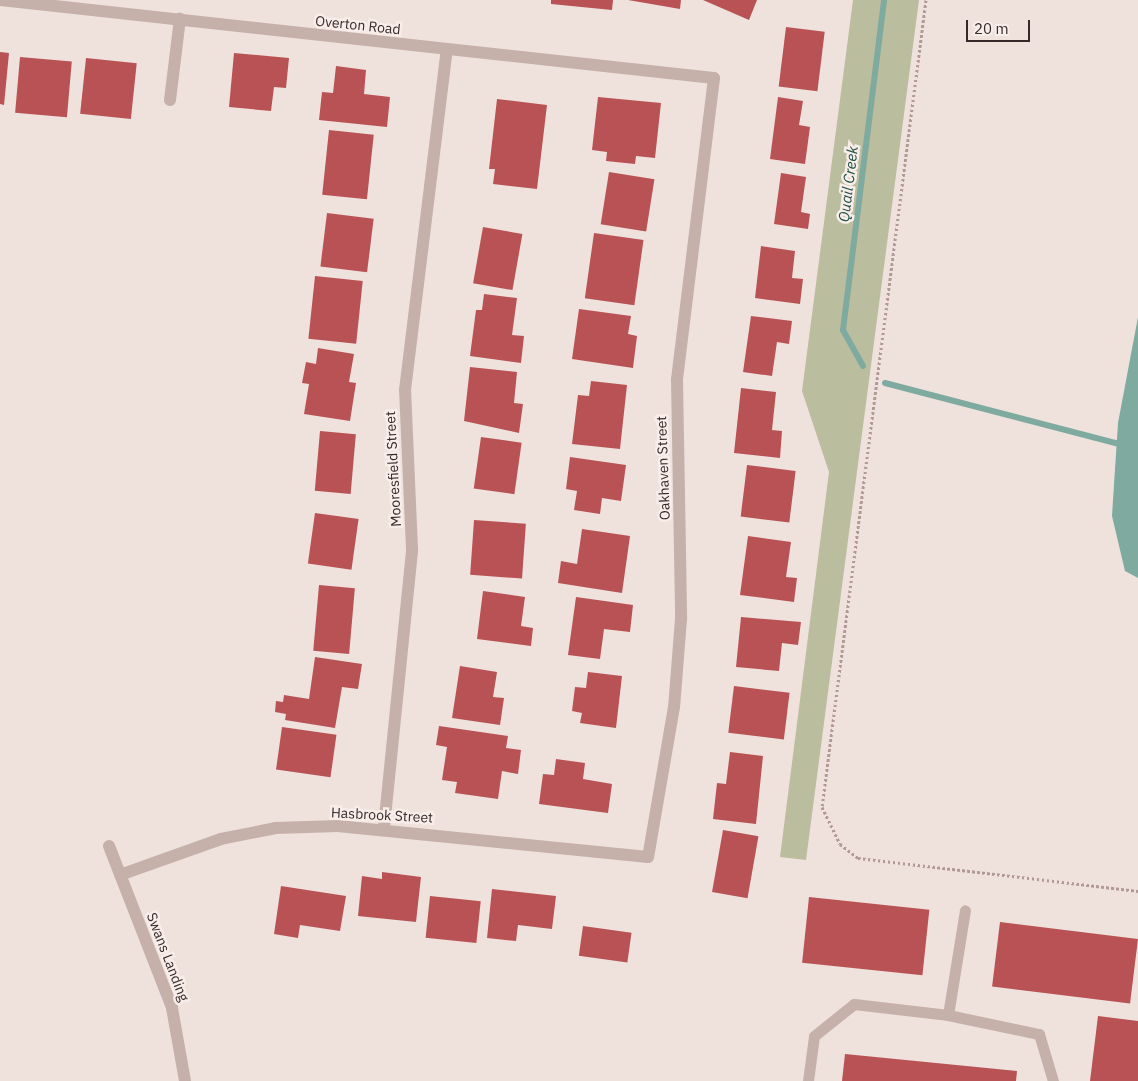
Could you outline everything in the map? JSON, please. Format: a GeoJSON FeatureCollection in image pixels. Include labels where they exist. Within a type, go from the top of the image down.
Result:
{"type":"FeatureCollection","features":[{"type":"Feature","properties":{"kind":"street","name":"Overton Road"},"geometry":{"type":"LineString","coordinates":[[0,0],[714,78]]}},
{"type":"Feature","properties":{"kind":"street"},"geometry":{"type":"LineString","coordinates":[[170,100],[180,19]]}},
{"type":"Feature","properties":{"kind":"street","name":"Mooresfield Street"},"geometry":{"type":"LineString","coordinates":[[384,827],[412,549],[405,390],[447,50]]}},
{"type":"Feature","properties":{"kind":"street","name":"Oakhaven Street"},"geometry":{"type":"LineString","coordinates":[[648,857],[674,707],[682,619],[677,380],[714,78]]}},
{"type":"Feature","properties":{"kind":"street","name":"Hasbrook Street"},"geometry":{"type":"LineString","coordinates":[[120,875],[186,850],[276,828],[384,827],[648,857]]}},
{"type":"Feature","properties":{"kind":"street","name":"Swans Landing"},"geometry":{"type":"LineString","coordinates":[[109,846],[172,1008],[184,1081]]}},
{"type":"Feature","properties":{"kind":"lane"},"geometry":{"type":"LineString","coordinates":[[948,1014],[964,910]]}},
{"type":"Feature","properties":{"kind":"lane"},"geometry":{"type":"LineString","coordinates":[[808,1081],[814,1036],[854,1004],[948,1014],[1039,1034],[1053,1081]]}},
{"type":"Feature","properties":{"kind":"path"},"geometry":{"type":"LineString","coordinates":[[926,0],[822,807],[840,844],[858,858],[1138,891]]}},
{"type":"Feature","properties":{"kind":"green space"},"geometry":{"type":"Polygon","coordinates":[[[853,0],[919,0],[806,860],[780,857],[829,472],[802,391],[853,0]]]}},
{"type":"Feature","properties":{"kind":"water"},"geometry":{"type":"Polygon","coordinates":[[[1138,317],[1138,578],[1125,571],[1112,516],[1118,423],[1138,317]]]}},
{"type":"Feature","properties":{"kind":"building"},"geometry":{"type":"Polygon","coordinates":[[[551,0],[613,0],[612,10],[551,4],[551,0]]]}},
{"type":"Feature","properties":{"kind":"building"},"geometry":{"type":"Polygon","coordinates":[[[628,0],[681,0],[680,9],[628,0]]]}},
{"type":"Feature","properties":{"kind":"building"},"geometry":{"type":"Polygon","coordinates":[[[703,0],[757,0],[749,20],[703,0]]]}},
{"type":"Feature","properties":{"kind":"building"},"geometry":{"type":"Polygon","coordinates":[[[786,27],[825,32],[817,91],[779,87],[786,27]]]}},
{"type":"Feature","properties":{"kind":"building"},"geometry":{"type":"Polygon","coordinates":[[[0,52],[9,53],[4,105],[0,104],[0,52]]]}},
{"type":"Feature","properties":{"kind":"building"},"geometry":{"type":"Polygon","coordinates":[[[234,53],[289,58],[286,88],[274,87],[271,111],[229,107],[234,53]]]}},
{"type":"Feature","properties":{"kind":"building"},"geometry":{"type":"Polygon","coordinates":[[[20,57],[72,62],[67,117],[15,113],[20,57]]]}},
{"type":"Feature","properties":{"kind":"building"},"geometry":{"type":"Polygon","coordinates":[[[86,58],[137,63],[131,119],[80,114],[86,58]]]}},
{"type":"Feature","properties":{"kind":"building"},"geometry":{"type":"Polygon","coordinates":[[[336,66],[366,70],[364,94],[390,97],[387,127],[319,120],[322,92],[333,93],[336,66]]]}},
{"type":"Feature","properties":{"kind":"building"},"geometry":{"type":"Polygon","coordinates":[[[598,97],[661,103],[655,158],[636,156],[635,164],[606,161],[607,152],[592,150],[598,97]]]}},
{"type":"Feature","properties":{"kind":"building"},"geometry":{"type":"Polygon","coordinates":[[[778,97],[803,101],[799,125],[810,127],[805,164],[770,159],[778,97]]]}},
{"type":"Feature","properties":{"kind":"building"},"geometry":{"type":"Polygon","coordinates":[[[497,99],[547,105],[537,189],[493,184],[495,169],[489,169],[497,99]]]}},
{"type":"Feature","properties":{"kind":"building"},"geometry":{"type":"Polygon","coordinates":[[[329,130],[374,135],[367,199],[322,195],[329,130]]]}},
{"type":"Feature","properties":{"kind":"building"},"geometry":{"type":"Polygon","coordinates":[[[609,172],[654,179],[646,232],[601,224],[609,172]]]}},
{"type":"Feature","properties":{"kind":"building"},"geometry":{"type":"Polygon","coordinates":[[[781,173],[806,177],[801,212],[810,214],[808,229],[774,224],[781,173]]]}},
{"type":"Feature","properties":{"kind":"building"},"geometry":{"type":"Polygon","coordinates":[[[327,213],[374,219],[367,272],[320,267],[327,213]]]}},
{"type":"Feature","properties":{"kind":"building"},"geometry":{"type":"Polygon","coordinates":[[[483,227],[522,234],[512,290],[473,283],[483,227]]]}},
{"type":"Feature","properties":{"kind":"building"},"geometry":{"type":"Polygon","coordinates":[[[594,233],[644,240],[634,305],[585,298],[594,233]]]}},
{"type":"Feature","properties":{"kind":"building"},"geometry":{"type":"Polygon","coordinates":[[[761,246],[795,251],[792,278],[803,279],[800,304],[755,298],[761,246]]]}},
{"type":"Feature","properties":{"kind":"building"},"geometry":{"type":"Polygon","coordinates":[[[315,276],[363,281],[356,344],[308,339],[315,276]]]}},
{"type":"Feature","properties":{"kind":"building"},"geometry":{"type":"Polygon","coordinates":[[[484,294],[517,298],[512,335],[524,336],[521,363],[470,356],[476,310],[482,310],[484,294]]]}},
{"type":"Feature","properties":{"kind":"building"},"geometry":{"type":"Polygon","coordinates":[[[579,309],[631,316],[628,334],[637,336],[633,368],[572,359],[579,309]]]}},
{"type":"Feature","properties":{"kind":"building"},"geometry":{"type":"Polygon","coordinates":[[[751,316],[792,321],[789,344],[777,342],[772,376],[743,372],[751,316]]]}},
{"type":"Feature","properties":{"kind":"building"},"geometry":{"type":"Polygon","coordinates":[[[318,348],[354,354],[349,382],[356,383],[350,421],[304,414],[309,384],[302,383],[306,362],[316,364],[318,348]]]}},
{"type":"Feature","properties":{"kind":"building"},"geometry":{"type":"Polygon","coordinates":[[[470,367],[517,372],[514,403],[523,404],[519,433],[464,421],[470,367]]]}},
{"type":"Feature","properties":{"kind":"building"},"geometry":{"type":"Polygon","coordinates":[[[591,381],[627,385],[620,449],[572,444],[578,395],[589,396],[591,381]]]}},
{"type":"Feature","properties":{"kind":"building"},"geometry":{"type":"Polygon","coordinates":[[[741,388],[776,392],[772,430],[782,431],[780,458],[734,453],[741,388]]]}},
{"type":"Feature","properties":{"kind":"building"},"geometry":{"type":"Polygon","coordinates":[[[320,431],[356,434],[351,494],[315,491],[320,431]]]}},
{"type":"Feature","properties":{"kind":"building"},"geometry":{"type":"Polygon","coordinates":[[[481,437],[522,443],[514,494],[474,488],[481,437]]]}},
{"type":"Feature","properties":{"kind":"building"},"geometry":{"type":"Polygon","coordinates":[[[570,457],[626,465],[621,501],[602,498],[600,514],[574,510],[577,491],[566,489],[570,457]]]}},
{"type":"Feature","properties":{"kind":"building"},"geometry":{"type":"Polygon","coordinates":[[[747,465],[796,471],[789,523],[741,517],[747,465]]]}},
{"type":"Feature","properties":{"kind":"building"},"geometry":{"type":"Polygon","coordinates":[[[315,513],[359,519],[351,570],[308,564],[315,513]]]}},
{"type":"Feature","properties":{"kind":"building"},"geometry":{"type":"Polygon","coordinates":[[[474,520],[526,524],[522,578],[470,575],[474,520]]]}},
{"type":"Feature","properties":{"kind":"building"},"geometry":{"type":"Polygon","coordinates":[[[582,529],[630,536],[622,593],[558,583],[561,561],[577,564],[582,529]]]}},
{"type":"Feature","properties":{"kind":"building"},"geometry":{"type":"Polygon","coordinates":[[[748,536],[791,542],[786,577],[797,578],[794,602],[740,595],[748,536]]]}},
{"type":"Feature","properties":{"kind":"building"},"geometry":{"type":"Polygon","coordinates":[[[319,585],[355,588],[349,654],[313,651],[319,585]]]}},
{"type":"Feature","properties":{"kind":"building"},"geometry":{"type":"Polygon","coordinates":[[[483,591],[525,597],[521,626],[533,628],[531,646],[477,639],[483,591]]]}},
{"type":"Feature","properties":{"kind":"building"},"geometry":{"type":"Polygon","coordinates":[[[576,597],[633,605],[630,632],[604,629],[600,659],[568,655],[576,597]]]}},
{"type":"Feature","properties":{"kind":"building"},"geometry":{"type":"Polygon","coordinates":[[[741,617],[801,622],[798,645],[782,643],[779,671],[736,667],[741,617]]]}},
{"type":"Feature","properties":{"kind":"building"},"geometry":{"type":"Polygon","coordinates":[[[315,657],[362,664],[358,689],[342,687],[335,728],[285,720],[286,714],[275,712],[276,701],[283,702],[284,695],[309,699],[315,657]]]}},
{"type":"Feature","properties":{"kind":"building"},"geometry":{"type":"Polygon","coordinates":[[[460,666],[497,672],[493,697],[504,698],[500,725],[452,718],[460,666]]]}},
{"type":"Feature","properties":{"kind":"building"},"geometry":{"type":"Polygon","coordinates":[[[588,672],[622,676],[616,728],[580,723],[582,713],[572,711],[575,687],[586,688],[588,672]]]}},
{"type":"Feature","properties":{"kind":"building"},"geometry":{"type":"Polygon","coordinates":[[[734,686],[790,693],[784,739],[728,733],[734,686]]]}},
{"type":"Feature","properties":{"kind":"building"},"geometry":{"type":"Polygon","coordinates":[[[439,726],[508,736],[506,748],[521,750],[518,774],[502,771],[498,799],[455,793],[457,782],[442,780],[447,747],[436,745],[439,726]]]}},
{"type":"Feature","properties":{"kind":"building"},"geometry":{"type":"Polygon","coordinates":[[[282,727],[336,735],[330,777],[276,770],[282,727]]]}},
{"type":"Feature","properties":{"kind":"building"},"geometry":{"type":"Polygon","coordinates":[[[730,752],[763,756],[756,824],[713,819],[717,783],[726,784],[730,752]]]}},
{"type":"Feature","properties":{"kind":"building"},"geometry":{"type":"Polygon","coordinates":[[[556,759],[585,763],[583,779],[612,784],[608,813],[539,804],[543,774],[554,775],[556,759]]]}},
{"type":"Feature","properties":{"kind":"building"},"geometry":{"type":"Polygon","coordinates":[[[723,830],[758,836],[748,898],[712,892],[723,830]]]}},
{"type":"Feature","properties":{"kind":"building"},"geometry":{"type":"Polygon","coordinates":[[[382,872],[421,877],[416,922],[358,916],[362,876],[382,879],[382,872]]]}},
{"type":"Feature","properties":{"kind":"building"},"geometry":{"type":"Polygon","coordinates":[[[281,886],[346,896],[340,931],[300,925],[298,938],[274,934],[281,886]]]}},
{"type":"Feature","properties":{"kind":"building"},"geometry":{"type":"Polygon","coordinates":[[[492,889],[556,896],[552,929],[518,925],[516,941],[487,938],[492,889]]]}},
{"type":"Feature","properties":{"kind":"building"},"geometry":{"type":"Polygon","coordinates":[[[430,896],[481,901],[476,943],[426,938],[430,896]]]}},
{"type":"Feature","properties":{"kind":"building"},"geometry":{"type":"Polygon","coordinates":[[[809,897],[929,910],[922,975],[802,963],[809,897]]]}},
{"type":"Feature","properties":{"kind":"building"},"geometry":{"type":"Polygon","coordinates":[[[1000,922],[1138,939],[1130,1003],[992,987],[1000,922]]]}},
{"type":"Feature","properties":{"kind":"building"},"geometry":{"type":"Polygon","coordinates":[[[583,926],[632,933],[627,963],[579,956],[583,926]]]}},
{"type":"Feature","properties":{"kind":"building"},"geometry":{"type":"Polygon","coordinates":[[[1098,1016],[1138,1021],[1138,1081],[1090,1081],[1098,1016]]]}},
{"type":"Feature","properties":{"kind":"building"},"geometry":{"type":"Polygon","coordinates":[[[845,1054],[1017,1071],[1016,1081],[842,1081],[845,1054]]]}},
{"type":"Feature","properties":{"kind":"waterway","name":"Quail Creek"},"geometry":{"type":"LineString","coordinates":[[863,366],[843,330],[884,0]]}},
{"type":"Feature","properties":{"kind":"waterway","name":"Quail Creek"},"geometry":{"type":"LineString","coordinates":[[885,383],[1138,449]]}}]}
